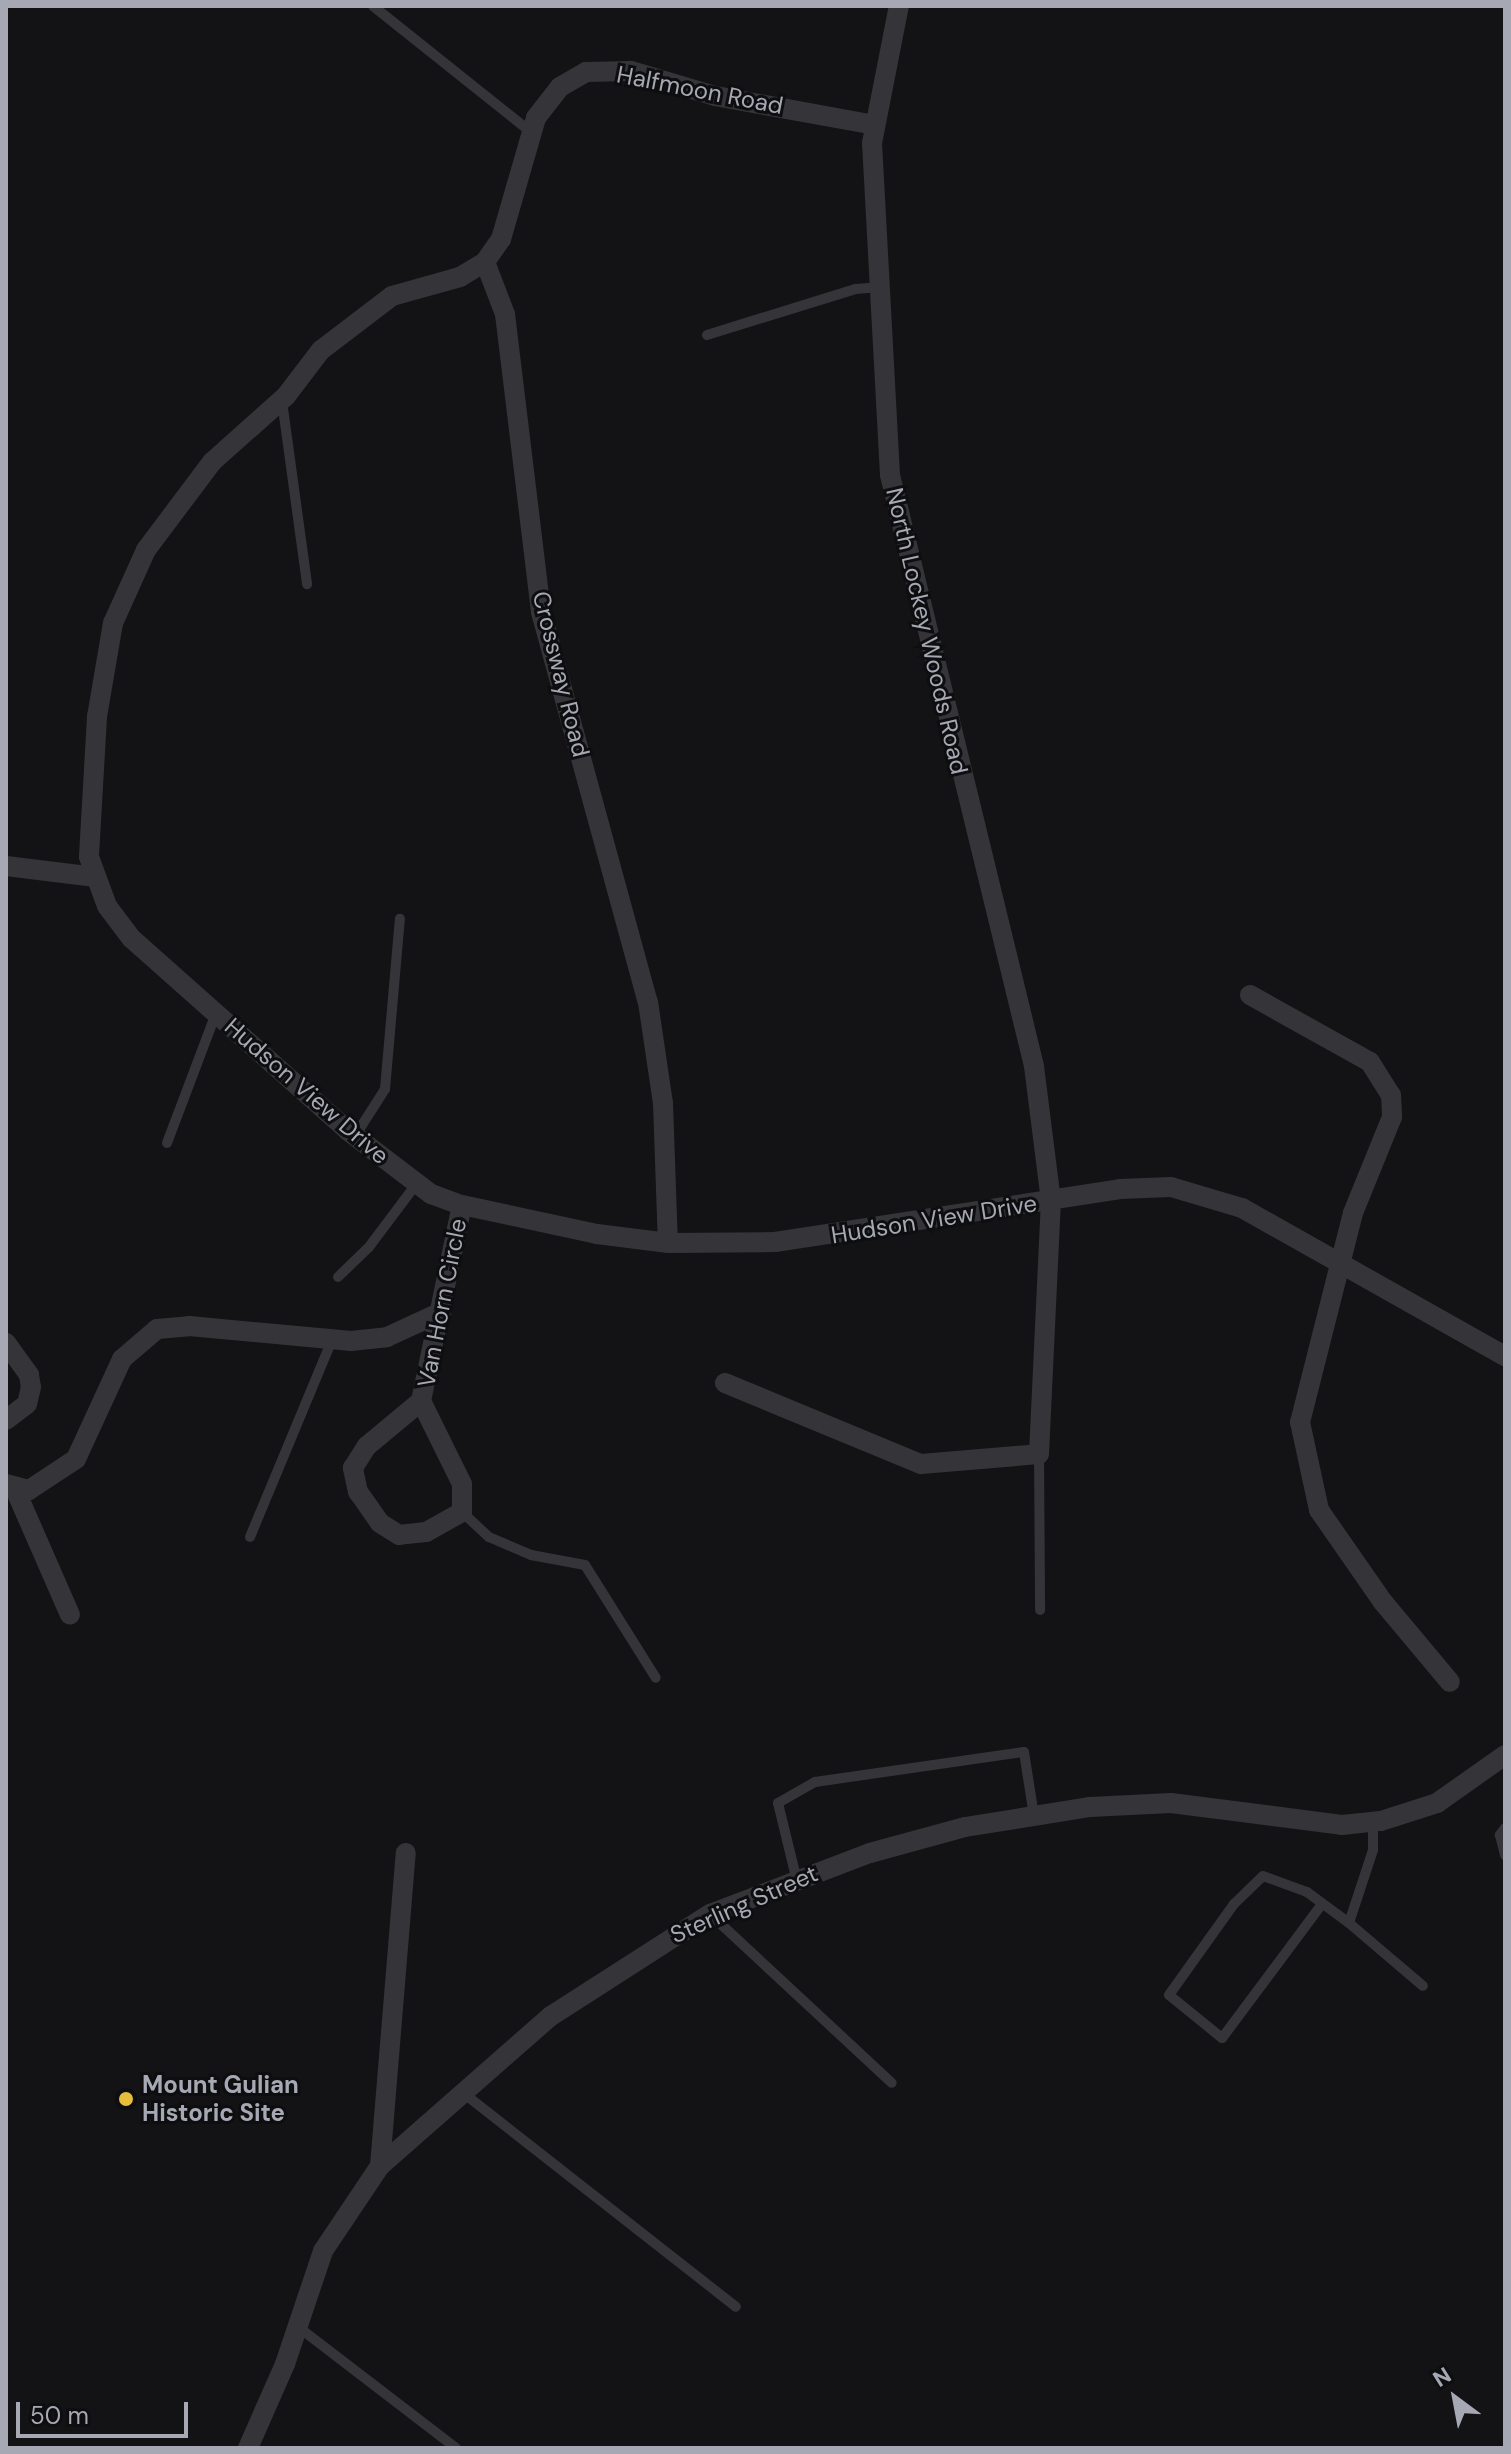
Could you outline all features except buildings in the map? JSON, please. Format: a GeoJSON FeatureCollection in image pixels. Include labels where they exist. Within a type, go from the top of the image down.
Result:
{"type":"FeatureCollection","features":[{"type":"Feature","properties":{"kind":"street","name":"North Lockey Woods Road"},"geometry":{"type":"LineString","coordinates":[[899,6],[875,125],[880,287],[895,511],[1034,1066],[1051,1201],[1039,1454]]}},
{"type":"Feature","properties":{"kind":"street","name":"Halfmoon Road"},"geometry":{"type":"LineString","coordinates":[[532,133],[544,108],[574,79],[586,72],[631,71],[715,96],[875,125]]}},
{"type":"Feature","properties":{"kind":"street"},"geometry":{"type":"LineString","coordinates":[[485,262],[501,239],[532,133]]}},
{"type":"Feature","properties":{"kind":"street","name":"Hudson View Drive"},"geometry":{"type":"LineString","coordinates":[[485,262],[460,277],[392,296],[321,350],[282,399],[212,462],[146,550],[122,597],[97,717],[89,809],[95,877],[107,906],[131,938],[355,1136],[417,1183],[462,1205],[597,1234],[668,1243],[775,1242],[1120,1189],[1171,1187],[1242,1208],[1505,1356]]}},
{"type":"Feature","properties":{"kind":"street","name":"Crossway Road"},"geometry":{"type":"LineString","coordinates":[[485,262],[505,314],[541,612],[648,1002],[663,1103],[668,1243]]}},
{"type":"Feature","properties":{"kind":"street"},"geometry":{"type":"LineString","coordinates":[[6,866],[19,871],[95,877]]}},
{"type":"Feature","properties":{"kind":"street"},"geometry":{"type":"LineString","coordinates":[[1250,995],[1370,1062],[1391,1095],[1392,1117],[1353,1213],[1319,1330],[1300,1422],[1319,1510],[1383,1602],[1450,1682]]}},
{"type":"Feature","properties":{"kind":"street","name":"Van Horn Circle"},"geometry":{"type":"LineString","coordinates":[[421,1401],[462,1484],[462,1512],[426,1532],[399,1535],[380,1523],[358,1492],[353,1468],[367,1446],[421,1401],[462,1205]]}},
{"type":"Feature","properties":{"kind":"street"},"geometry":{"type":"LineString","coordinates":[[70,1615],[11,1486],[42,1485],[76,1459],[122,1359],[157,1329],[189,1326],[332,1340],[387,1337],[441,1312]]}},
{"type":"Feature","properties":{"kind":"street"},"geometry":{"type":"LineString","coordinates":[[6,1343],[29,1375],[31,1387],[27,1404],[6,1420]]}},
{"type":"Feature","properties":{"kind":"street"},"geometry":{"type":"LineString","coordinates":[[725,1383],[921,1464],[1039,1454]]}},
{"type":"Feature","properties":{"kind":"street","name":"Sterling Street"},"geometry":{"type":"LineString","coordinates":[[248,2448],[323,2251],[380,2166],[551,2016],[710,1914],[796,1877],[965,1827],[1034,1816],[1171,1803],[1342,1825],[1373,1822],[1437,1803],[1505,1755]]}},
{"type":"Feature","properties":{"kind":"street"},"geometry":{"type":"LineString","coordinates":[[380,2166],[406,1853]]}},
{"type":"Feature","properties":{"kind":"lane"},"geometry":{"type":"LineString","coordinates":[[373,6],[532,133]]}},
{"type":"Feature","properties":{"kind":"lane"},"geometry":{"type":"LineString","coordinates":[[707,335],[856,289],[880,287]]}},
{"type":"Feature","properties":{"kind":"lane"},"geometry":{"type":"LineString","coordinates":[[282,399],[307,584]]}},
{"type":"Feature","properties":{"kind":"lane"},"geometry":{"type":"LineString","coordinates":[[355,1136],[385,1089],[400,919]]}},
{"type":"Feature","properties":{"kind":"lane"},"geometry":{"type":"LineString","coordinates":[[167,1143],[216,1013]]}},
{"type":"Feature","properties":{"kind":"lane"},"geometry":{"type":"LineString","coordinates":[[338,1277],[369,1247],[417,1183]]}},
{"type":"Feature","properties":{"kind":"lane"},"geometry":{"type":"LineString","coordinates":[[250,1537],[332,1340]]}},
{"type":"Feature","properties":{"kind":"lane"},"geometry":{"type":"LineString","coordinates":[[1039,1454],[1040,1610]]}},
{"type":"Feature","properties":{"kind":"lane"},"geometry":{"type":"LineString","coordinates":[[462,1512],[489,1537],[531,1555],[585,1565],[656,1678]]}},
{"type":"Feature","properties":{"kind":"lane"},"geometry":{"type":"LineString","coordinates":[[796,1877],[778,1803],[815,1782],[1024,1752],[1034,1816]]}},
{"type":"Feature","properties":{"kind":"lane"},"geometry":{"type":"LineString","coordinates":[[1349,1923],[1373,1850],[1373,1822]]}},
{"type":"Feature","properties":{"kind":"lane"},"geometry":{"type":"LineString","coordinates":[[1505,1828],[1500,1835],[1505,1855]]}},
{"type":"Feature","properties":{"kind":"lane"},"geometry":{"type":"LineString","coordinates":[[1322,1904],[1222,2038],[1169,1995],[1251,1883],[1263,1876],[1279,1878],[1322,1904],[1423,1986]]}},
{"type":"Feature","properties":{"kind":"lane"},"geometry":{"type":"LineString","coordinates":[[710,1914],[892,2083]]}},
{"type":"Feature","properties":{"kind":"lane"},"geometry":{"type":"LineString","coordinates":[[462,2092],[736,2307]]}},
{"type":"Feature","properties":{"kind":"lane"},"geometry":{"type":"LineString","coordinates":[[297,2326],[456,2448]]}},
{"type":"Feature","properties":{"kind":"place","name":"Mount Gulian Historic Site"},"geometry":{"type":"Point","coordinates":[126,2099]}}]}
